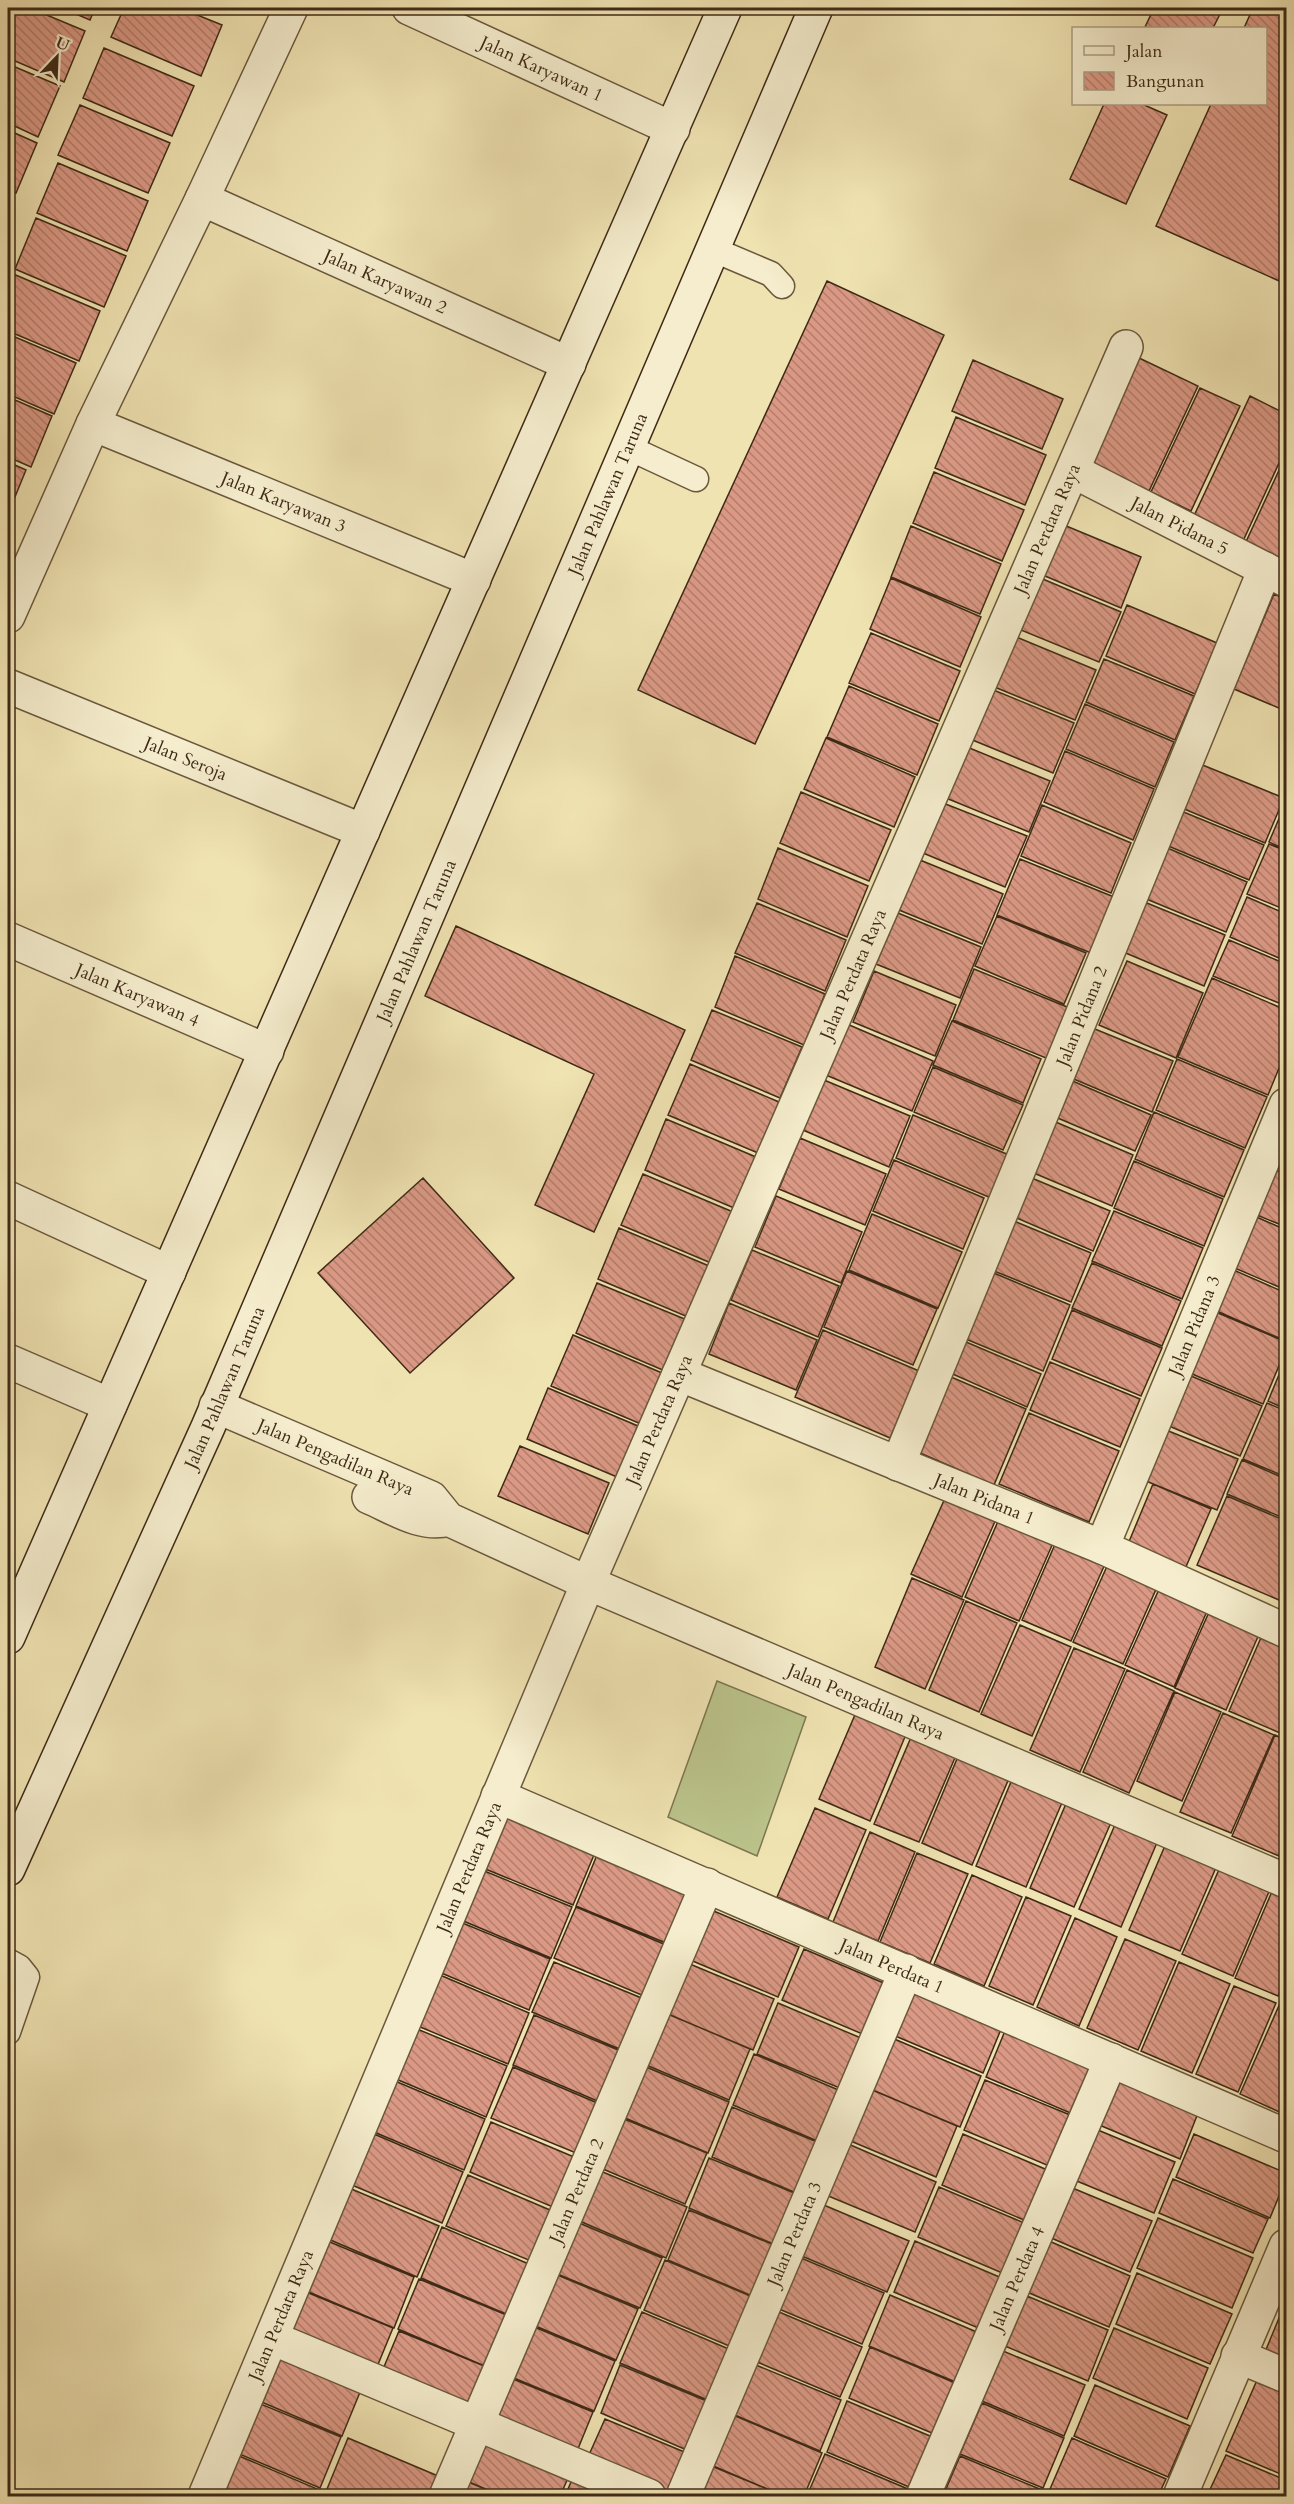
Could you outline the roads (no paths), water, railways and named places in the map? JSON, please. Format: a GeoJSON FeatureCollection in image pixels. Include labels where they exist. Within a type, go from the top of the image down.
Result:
{"type":"FeatureCollection","features":[{"type":"Feature","properties":{"kind":"street"},"geometry":{"type":"LineString","coordinates":[[8,616],[93,424],[291,8]]}},
{"type":"Feature","properties":{"kind":"street","name":"Jalan Karyawan 1"},"geometry":{"type":"LineString","coordinates":[[409,8],[673,129]]}},
{"type":"Feature","properties":{"kind":"street"},"geometry":{"type":"LineString","coordinates":[[8,1637],[725,8]]}},
{"type":"Feature","properties":{"kind":"street","name":"Jalan Pahlawan Taruna"},"geometry":{"type":"LineString","coordinates":[[8,1869],[212,1417],[816,8]]}},
{"type":"Feature","properties":{"kind":"street","name":"Jalan Karyawan 2"},"geometry":{"type":"LineString","coordinates":[[202,199],[569,364]]}},
{"type":"Feature","properties":{"kind":"street","name":"Jalan Perdata Raya"},"geometry":{"type":"LineString","coordinates":[[205,2496],[588,1583],[1126,347]]}},
{"type":"Feature","properties":{"kind":"street","name":"Jalan Karyawan 3"},"geometry":{"type":"LineString","coordinates":[[93,424],[474,580]]}},
{"type":"Feature","properties":{"kind":"street","name":"Jalan Pidana 5"},"geometry":{"type":"LineString","coordinates":[[1072,471],[1276,574]]}},
{"type":"Feature","properties":{"kind":"street","name":"Jalan Pidana 2"},"geometry":{"type":"LineString","coordinates":[[898,1464],[1276,574]]}},
{"type":"Feature","properties":{"kind":"street","name":"Jalan Seroja"},"geometry":{"type":"LineString","coordinates":[[8,686],[363,831]]}},
{"type":"Feature","properties":{"kind":"street","name":"Jalan Karyawan 4"},"geometry":{"type":"LineString","coordinates":[[8,939],[267,1051]]}},
{"type":"Feature","properties":{"kind":"street","name":"Jalan Pidana 3"},"geometry":{"type":"LineString","coordinates":[[1102,1547],[1287,1105]]}},
{"type":"Feature","properties":{"kind":"street"},"geometry":{"type":"LineString","coordinates":[[8,1198],[169,1272]]}},
{"type":"Feature","properties":{"kind":"street"},"geometry":{"type":"LineString","coordinates":[[8,1361],[110,1405]]}},
{"type":"Feature","properties":{"kind":"street","name":"Jalan Pidana 1"},"geometry":{"type":"LineString","coordinates":[[679,1374],[1102,1547],[1287,1631]]}},
{"type":"Feature","properties":{"kind":"street","name":"Jalan Pengadilan Raya"},"geometry":{"type":"LineString","coordinates":[[212,1417],[431,1498],[448,1519],[588,1583],[1287,1881]]}},
{"type":"Feature","properties":{"kind":"street","name":"Jalan Perdata 1"},"geometry":{"type":"LineString","coordinates":[[498,1796],[1287,2136]]}},
{"type":"Feature","properties":{"kind":"street","name":"Jalan Perdata 2"},"geometry":{"type":"LineString","coordinates":[[446,2496],[707,1885]]}},
{"type":"Feature","properties":{"kind":"street","name":"Jalan Perdata 3"},"geometry":{"type":"LineString","coordinates":[[683,2496],[906,1971]]}},
{"type":"Feature","properties":{"kind":"street","name":"Jalan Perdata 4"},"geometry":{"type":"LineString","coordinates":[[923,2496],[1111,2060]]}},
{"type":"Feature","properties":{"kind":"street"},"geometry":{"type":"LineString","coordinates":[[1180,2496],[1287,2246]]}},
{"type":"Feature","properties":{"kind":"street"},"geometry":{"type":"LineString","coordinates":[[272,2338],[650,2496]]}},
{"type":"Feature","properties":{"kind":"street"},"geometry":{"type":"LineString","coordinates":[[1238,2356],[1287,2376]]}},
{"type":"Feature","properties":{"kind":"lane"},"geometry":{"type":"LineString","coordinates":[[712,249],[771,274],[782,286]]}},
{"type":"Feature","properties":{"kind":"lane"},"geometry":{"type":"LineString","coordinates":[[627,447],[696,479]]}},
{"type":"Feature","properties":{"kind":"lane"},"geometry":{"type":"LineString","coordinates":[[8,1961],[19,1967],[27,1977],[8,2032]]}}]}
